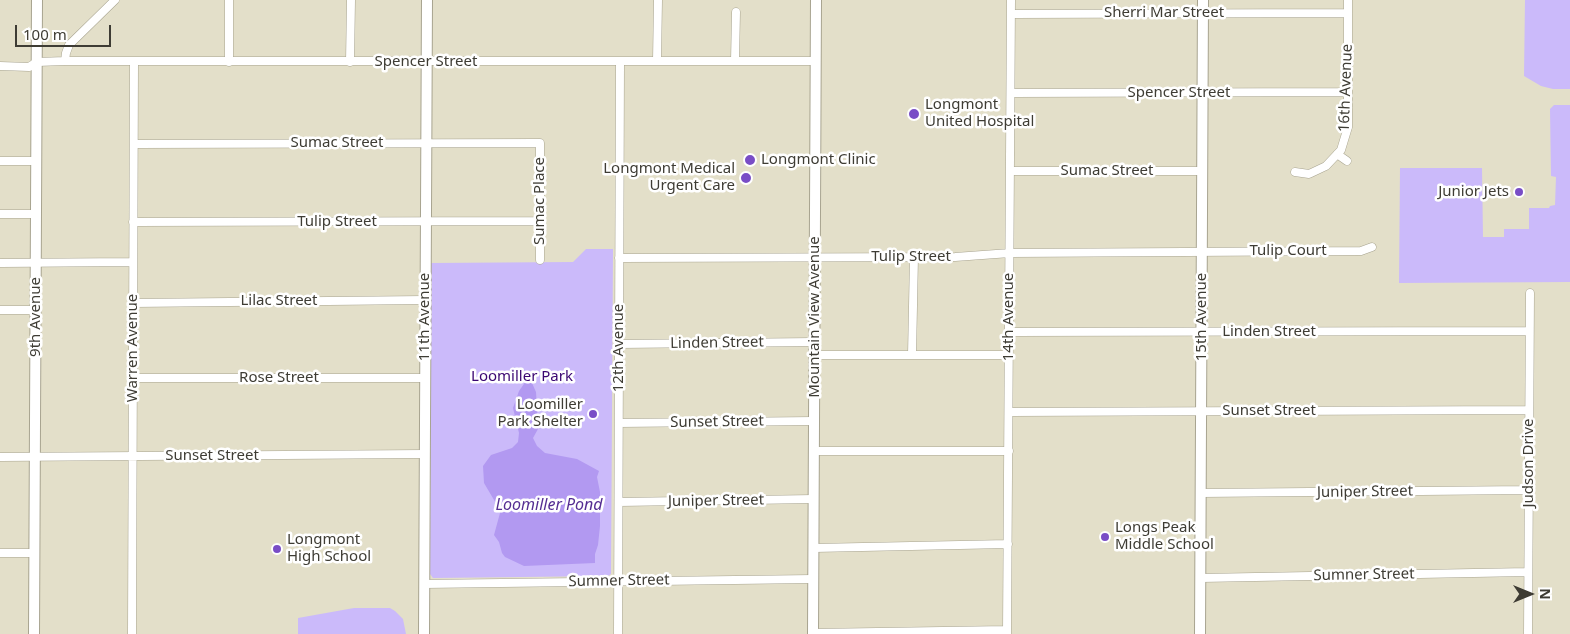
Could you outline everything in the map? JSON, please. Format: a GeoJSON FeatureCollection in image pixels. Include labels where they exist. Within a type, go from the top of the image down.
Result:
{"type":"FeatureCollection","features":[{"type":"Feature","properties":{"kind":"street","name":"9th Avenue"},"geometry":{"type":"LineString","coordinates":[[34,634],[37,0]]}},
{"type":"Feature","properties":{"kind":"street"},"geometry":{"type":"LineString","coordinates":[[65,61],[69,45],[116,0]]}},
{"type":"Feature","properties":{"kind":"street"},"geometry":{"type":"LineString","coordinates":[[229,0],[229,62]]}},
{"type":"Feature","properties":{"kind":"street"},"geometry":{"type":"LineString","coordinates":[[350,62],[351,0]]}},
{"type":"Feature","properties":{"kind":"street","name":"11th Avenue"},"geometry":{"type":"LineString","coordinates":[[424,634],[426,0]]}},
{"type":"Feature","properties":{"kind":"street"},"geometry":{"type":"LineString","coordinates":[[657,61],[658,0]]}},
{"type":"Feature","properties":{"kind":"street","name":"Mountain View Avenue"},"geometry":{"type":"LineString","coordinates":[[813,633],[816,0]]}},
{"type":"Feature","properties":{"kind":"street","name":"14th Avenue"},"geometry":{"type":"LineString","coordinates":[[1007,632],[1011,0]]}},
{"type":"Feature","properties":{"kind":"street","name":"15th Avenue"},"geometry":{"type":"LineString","coordinates":[[1200,634],[1203,0]]}},
{"type":"Feature","properties":{"kind":"street","name":"16th Avenue"},"geometry":{"type":"LineString","coordinates":[[1295,172],[1310,174],[1326,166],[1341,150],[1348,127],[1348,0]]}},
{"type":"Feature","properties":{"kind":"street"},"geometry":{"type":"LineString","coordinates":[[735,61],[736,12]]}},
{"type":"Feature","properties":{"kind":"street","name":"Sherri Mar Street"},"geometry":{"type":"LineString","coordinates":[[1011,14],[1348,12]]}},
{"type":"Feature","properties":{"kind":"street","name":"Spencer Street"},"geometry":{"type":"LineString","coordinates":[[0,66],[29,67],[37,62],[65,61],[816,62]]}},
{"type":"Feature","properties":{"kind":"street","name":"Warren Avenue"},"geometry":{"type":"LineString","coordinates":[[132,634],[134,62]]}},
{"type":"Feature","properties":{"kind":"street","name":"12th Avenue"},"geometry":{"type":"LineString","coordinates":[[618,634],[620,62]]}},
{"type":"Feature","properties":{"kind":"street","name":"Spencer Street"},"geometry":{"type":"LineString","coordinates":[[1011,92],[1348,92]]}},
{"type":"Feature","properties":{"kind":"street","name":"Sumac Street"},"geometry":{"type":"LineString","coordinates":[[134,144],[540,142]]}},
{"type":"Feature","properties":{"kind":"street","name":"Sumac Place"},"geometry":{"type":"LineString","coordinates":[[540,142],[540,260]]}},
{"type":"Feature","properties":{"kind":"street"},"geometry":{"type":"LineString","coordinates":[[1337,154],[1347,161]]}},
{"type":"Feature","properties":{"kind":"street"},"geometry":{"type":"LineString","coordinates":[[0,161],[36,161]]}},
{"type":"Feature","properties":{"kind":"street","name":"Sumac Street"},"geometry":{"type":"LineString","coordinates":[[1010,171],[1203,171]]}},
{"type":"Feature","properties":{"kind":"street"},"geometry":{"type":"LineString","coordinates":[[0,214],[36,214]]}},
{"type":"Feature","properties":{"kind":"street","name":"Tulip Street"},"geometry":{"type":"LineString","coordinates":[[133,222],[540,221]]}},
{"type":"Feature","properties":{"kind":"street","name":"Tulip Court"},"geometry":{"type":"LineString","coordinates":[[1202,252],[1361,251],[1372,247]]}},
{"type":"Feature","properties":{"kind":"street","name":"Tulip Street"},"geometry":{"type":"LineString","coordinates":[[619,258],[955,257],[1010,253],[1202,252]]}},
{"type":"Feature","properties":{"kind":"street"},"geometry":{"type":"LineString","coordinates":[[912,355],[914,257]]}},
{"type":"Feature","properties":{"kind":"street"},"geometry":{"type":"LineString","coordinates":[[0,263],[133,262]]}},
{"type":"Feature","properties":{"kind":"street","name":"Judson Drive"},"geometry":{"type":"LineString","coordinates":[[1528,634],[1530,293]]}},
{"type":"Feature","properties":{"kind":"street","name":"Lilac Street"},"geometry":{"type":"LineString","coordinates":[[133,302],[425,300]]}},
{"type":"Feature","properties":{"kind":"street"},"geometry":{"type":"LineString","coordinates":[[0,310],[36,310]]}},
{"type":"Feature","properties":{"kind":"street","name":"Linden Street"},"geometry":{"type":"LineString","coordinates":[[1009,332],[1529,331]]}},
{"type":"Feature","properties":{"kind":"street","name":"Linden Street"},"geometry":{"type":"LineString","coordinates":[[619,344],[814,342]]}},
{"type":"Feature","properties":{"kind":"street"},"geometry":{"type":"LineString","coordinates":[[814,355],[1009,355]]}},
{"type":"Feature","properties":{"kind":"street","name":"Rose Street"},"geometry":{"type":"LineString","coordinates":[[133,378],[425,378]]}},
{"type":"Feature","properties":{"kind":"street","name":"Sunset Street"},"geometry":{"type":"LineString","coordinates":[[1009,412],[1529,410]]}},
{"type":"Feature","properties":{"kind":"street","name":"Sunset Street"},"geometry":{"type":"LineString","coordinates":[[619,423],[814,421]]}},
{"type":"Feature","properties":{"kind":"street"},"geometry":{"type":"LineString","coordinates":[[814,451],[1008,451]]}},
{"type":"Feature","properties":{"kind":"street","name":"Sunset Street"},"geometry":{"type":"LineString","coordinates":[[0,457],[425,454]]}},
{"type":"Feature","properties":{"kind":"street","name":"Juniper Street"},"geometry":{"type":"LineString","coordinates":[[1202,493],[1529,490]]}},
{"type":"Feature","properties":{"kind":"street","name":"Juniper Street"},"geometry":{"type":"LineString","coordinates":[[619,502],[814,499]]}},
{"type":"Feature","properties":{"kind":"street"},"geometry":{"type":"LineString","coordinates":[[814,548],[1008,544]]}},
{"type":"Feature","properties":{"kind":"street"},"geometry":{"type":"LineString","coordinates":[[0,553],[35,554]]}},
{"type":"Feature","properties":{"kind":"street","name":"Sumner Street"},"geometry":{"type":"LineString","coordinates":[[1201,578],[1528,572]]}},
{"type":"Feature","properties":{"kind":"street","name":"Sumner Street"},"geometry":{"type":"LineString","coordinates":[[424,584],[814,579]]}},
{"type":"Feature","properties":{"kind":"street"},"geometry":{"type":"LineString","coordinates":[[813,633],[1007,632]]}},
{"type":"Feature","properties":{"kind":"green space"},"geometry":{"type":"Polygon","coordinates":[[[1525,0],[1570,0],[1570,89],[1553,89],[1541,86],[1524,76],[1525,0]]]}},
{"type":"Feature","properties":{"kind":"green space"},"geometry":{"type":"Polygon","coordinates":[[[1554,105],[1570,105],[1570,282],[1399,283],[1400,168],[1482,168],[1483,237],[1504,237],[1504,229],[1529,229],[1529,208],[1549,208],[1555,205],[1556,177],[1551,176],[1550,109],[1554,105]]]}},
{"type":"Feature","properties":{"kind":"green space","name":"Loomiller Park"},"geometry":{"type":"Polygon","coordinates":[[[586,249],[613,249],[611,574],[608,576],[433,578],[430,574],[431,263],[573,262],[586,249]]]}},
{"type":"Feature","properties":{"kind":"green space"},"geometry":{"type":"Polygon","coordinates":[[[354,608],[390,608],[403,619],[406,634],[298,634],[298,618],[354,608]]]}},
{"type":"Feature","properties":{"kind":"water","name":"Loomiller Pond"},"geometry":{"type":"Polygon","coordinates":[[[526,381],[532,383],[536,392],[538,429],[533,438],[537,446],[545,453],[577,459],[599,471],[597,477],[600,492],[600,526],[595,563],[524,566],[505,557],[494,535],[500,513],[484,483],[483,466],[491,455],[512,448],[518,442],[519,433],[513,408],[519,391],[526,381]]]}},
{"type":"Feature","properties":{"kind":"place","name":"Longmont United Hospital"},"geometry":{"type":"Point","coordinates":[914,114]}},
{"type":"Feature","properties":{"kind":"place","name":"Longmont Clinic"},"geometry":{"type":"Point","coordinates":[750,160]}},
{"type":"Feature","properties":{"kind":"place","name":"Longmont Medical Urgent Care"},"geometry":{"type":"Point","coordinates":[746,178]}},
{"type":"Feature","properties":{"kind":"place","name":"Junior Jets"},"geometry":{"type":"Point","coordinates":[1519,192]}},
{"type":"Feature","properties":{"kind":"place","name":"Loomiller Park Shelter"},"geometry":{"type":"Point","coordinates":[593,414]}},
{"type":"Feature","properties":{"kind":"place","name":"Longs Peak Middle School"},"geometry":{"type":"Point","coordinates":[1105,537]}},
{"type":"Feature","properties":{"kind":"place","name":"Longmont High School"},"geometry":{"type":"Point","coordinates":[277,549]}}]}
